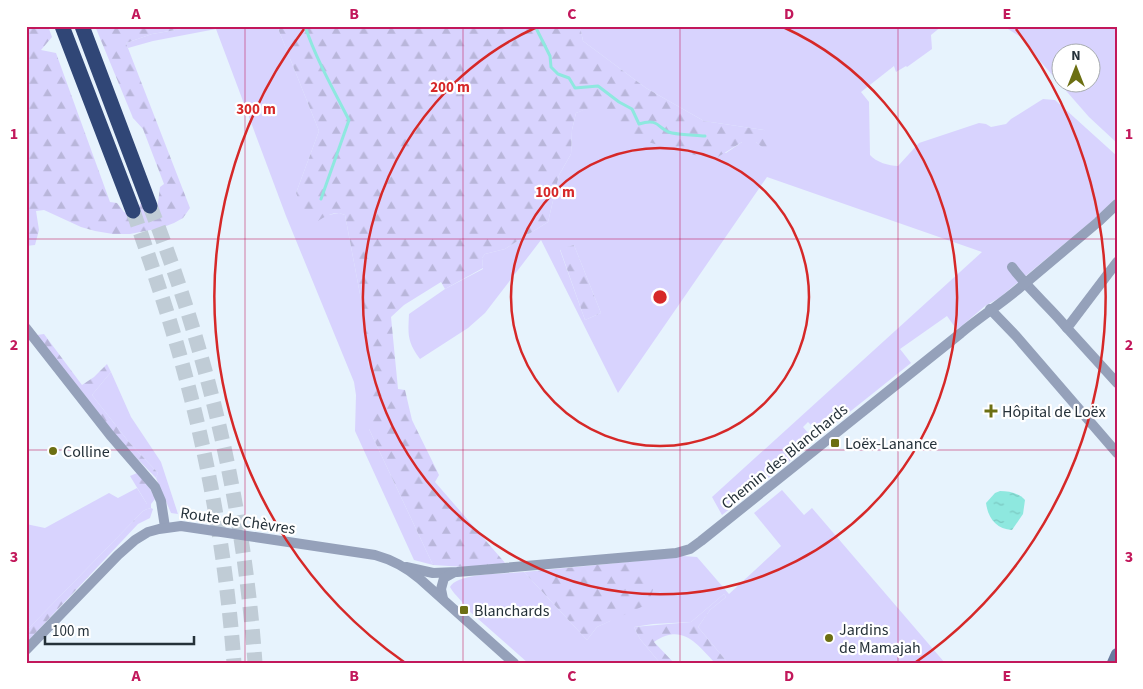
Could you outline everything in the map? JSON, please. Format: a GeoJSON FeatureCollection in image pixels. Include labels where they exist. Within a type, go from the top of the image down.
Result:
{"type":"FeatureCollection","features":[{"type":"Feature","properties":{"kind":"highway"},"geometry":{"type":"LineString","coordinates":[[82,28],[150,206]]}},
{"type":"Feature","properties":{"kind":"highway"},"geometry":{"type":"LineString","coordinates":[[64,29],[133,211]]}},
{"type":"Feature","properties":{"kind":"street","name":"Chemin des Blanchards"},"geometry":{"type":"LineString","coordinates":[[406,567],[433,572],[457,572],[676,553],[690,549],[990,310],[1008,298],[1117,204]]}},
{"type":"Feature","properties":{"kind":"street"},"geometry":{"type":"LineString","coordinates":[[1067,328],[1117,262]]}},
{"type":"Feature","properties":{"kind":"street"},"geometry":{"type":"LineString","coordinates":[[1012,267],[1117,383]]}},
{"type":"Feature","properties":{"kind":"street"},"geometry":{"type":"LineString","coordinates":[[990,310],[1016,336],[1117,453]]}},
{"type":"Feature","properties":{"kind":"street","name":"Route de Chèvres"},"geometry":{"type":"LineString","coordinates":[[26,328],[110,435],[154,487],[161,501],[165,527],[188,527],[375,555],[406,567],[514,663]]}},
{"type":"Feature","properties":{"kind":"street"},"geometry":{"type":"LineString","coordinates":[[26,650],[128,546],[141,536],[165,527]]}},
{"type":"Feature","properties":{"kind":"street"},"geometry":{"type":"LineString","coordinates":[[444,600],[441,589],[444,578],[449,574],[457,572]]}},
{"type":"Feature","properties":{"kind":"street"},"geometry":{"type":"LineString","coordinates":[[1113,663],[1117,654]]}},
{"type":"Feature","properties":{"kind":"green space"},"geometry":{"type":"Polygon","coordinates":[[[26,26],[48,26],[52,37],[41,50],[56,53],[110,202],[117,203],[128,214],[138,210],[140,204],[143,203],[156,208],[160,187],[164,184],[143,129],[133,118],[95,26],[199,26],[152,34],[126,43],[190,208],[183,218],[161,228],[130,234],[113,234],[81,227],[44,210],[36,211],[39,230],[35,245],[26,246],[26,26]]]}},
{"type":"Feature","properties":{"kind":"green space"},"geometry":{"type":"Polygon","coordinates":[[[199,26],[277,26],[319,131],[296,193],[328,215],[339,213],[345,215],[363,310],[369,368],[369,429],[433,565],[414,560],[355,431],[356,395],[354,382],[286,216],[216,29],[153,41],[128,48],[126,43],[152,34],[199,26]]]}},
{"type":"Feature","properties":{"kind":"green space"},"geometry":{"type":"Polygon","coordinates":[[[277,26],[580,26],[583,41],[646,88],[704,121],[764,130],[779,143],[769,153],[756,142],[742,142],[713,160],[637,139],[601,111],[598,105],[576,113],[572,130],[571,154],[559,175],[548,222],[505,249],[485,254],[482,258],[483,268],[445,289],[441,282],[404,305],[391,317],[398,389],[405,390],[412,420],[439,475],[435,482],[506,564],[465,567],[433,565],[369,429],[369,367],[363,310],[345,215],[331,214],[310,226],[296,193],[319,131],[277,26]]]}},
{"type":"Feature","properties":{"kind":"green space"},"geometry":{"type":"Polygon","coordinates":[[[580,26],[942,26],[931,35],[932,49],[907,67],[896,72],[894,66],[861,92],[869,102],[870,155],[883,163],[898,166],[919,143],[979,123],[991,127],[1006,124],[1043,99],[1055,100],[1117,156],[1117,197],[1093,220],[999,298],[985,306],[957,330],[947,316],[900,349],[911,363],[827,430],[815,429],[808,422],[803,427],[809,434],[811,444],[722,515],[712,497],[982,252],[767,177],[618,393],[541,240],[485,313],[468,328],[420,359],[409,338],[409,314],[445,289],[483,269],[482,258],[485,254],[505,249],[548,222],[559,175],[571,154],[572,130],[576,113],[598,104],[726,153],[742,142],[756,142],[769,152],[764,130],[704,121],[646,88],[583,41],[580,26]],[[574,245],[560,250],[585,320],[601,313],[574,245]]]}},
{"type":"Feature","properties":{"kind":"green space"},"geometry":{"type":"Polygon","coordinates":[[[1003,26],[1117,26],[1117,143],[1089,117],[1067,92],[1100,92],[1100,42],[1050,42],[1050,72],[1024,39],[1003,26]]]}},
{"type":"Feature","properties":{"kind":"green space"},"geometry":{"type":"Polygon","coordinates":[[[574,245],[601,313],[585,320],[560,249],[574,245]]]}},
{"type":"Feature","properties":{"kind":"green space"},"geometry":{"type":"Polygon","coordinates":[[[44,334],[82,385],[94,377],[107,364],[111,372],[92,395],[128,441],[158,473],[156,478],[122,443],[37,335],[44,334]]]}},
{"type":"Feature","properties":{"kind":"green space"},"geometry":{"type":"Polygon","coordinates":[[[111,372],[131,417],[161,462],[178,514],[171,513],[156,478],[158,473],[128,441],[92,395],[111,372]]]}},
{"type":"Feature","properties":{"kind":"green space"},"geometry":{"type":"Polygon","coordinates":[[[137,473],[151,490],[155,499],[151,504],[147,504],[130,476],[137,473]]]}},
{"type":"Feature","properties":{"kind":"green space"},"geometry":{"type":"Polygon","coordinates":[[[137,488],[147,504],[151,504],[151,508],[143,511],[26,631],[26,524],[45,528],[109,493],[118,498],[137,488]]]}},
{"type":"Feature","properties":{"kind":"green space"},"geometry":{"type":"Polygon","coordinates":[[[782,490],[804,515],[812,508],[945,663],[728,663],[698,627],[710,610],[726,597],[724,594],[691,622],[634,627],[640,639],[660,663],[528,663],[468,610],[450,587],[455,582],[472,576],[524,572],[587,640],[597,627],[610,621],[640,576],[638,561],[683,556],[697,557],[729,594],[781,546],[754,513],[782,490]]]}},
{"type":"Feature","properties":{"kind":"green space"},"geometry":{"type":"Polygon","coordinates":[[[153,509],[150,518],[138,524],[26,643],[26,631],[143,511],[153,509]]]}},
{"type":"Feature","properties":{"kind":"green space"},"geometry":{"type":"Polygon","coordinates":[[[638,561],[640,573],[654,587],[648,604],[597,627],[587,640],[524,572],[638,561]]]}},
{"type":"Feature","properties":{"kind":"green space"},"geometry":{"type":"Polygon","coordinates":[[[724,594],[726,597],[710,610],[698,627],[728,663],[715,663],[688,638],[673,634],[654,642],[674,663],[660,663],[640,639],[634,627],[691,622],[724,594]]]}},
{"type":"Feature","properties":{"kind":"water"},"geometry":{"type":"Polygon","coordinates":[[[1000,491],[1014,493],[1025,500],[1023,514],[1012,530],[997,525],[991,518],[987,508],[986,503],[995,493],[1000,491]]]}},
{"type":"Feature","properties":{"kind":"waterway"},"geometry":{"type":"LineString","coordinates":[[305,26],[320,62],[349,120],[321,199]]}},
{"type":"Feature","properties":{"kind":"waterway"},"geometry":{"type":"LineString","coordinates":[[535,26],[550,56],[551,67],[558,74],[569,78],[575,88],[598,86],[632,109],[639,124],[651,122],[672,133],[705,136]]}},
{"type":"Feature","properties":{"kind":"tunnel"},"geometry":{"type":"LineString","coordinates":[[150,206],[171,261],[189,317],[220,430],[242,546],[250,604],[255,663]]}},
{"type":"Feature","properties":{"kind":"tunnel"},"geometry":{"type":"LineString","coordinates":[[133,211],[174,336],[203,448],[217,519],[234,663]]}},
{"type":"Feature","properties":{"kind":"place","name":"Hôpital de Loëx"},"geometry":{"type":"Point","coordinates":[991,411]}},
{"type":"Feature","properties":{"kind":"place","name":"Loëx-Lanance"},"geometry":{"type":"Point","coordinates":[835,443]}},
{"type":"Feature","properties":{"kind":"place","name":"Colline"},"geometry":{"type":"Point","coordinates":[53,451]}},
{"type":"Feature","properties":{"kind":"place","name":"Blanchards"},"geometry":{"type":"Point","coordinates":[464,610]}},
{"type":"Feature","properties":{"kind":"place","name":"Jardins de Mamajah"},"geometry":{"type":"Point","coordinates":[829,638]}}]}
